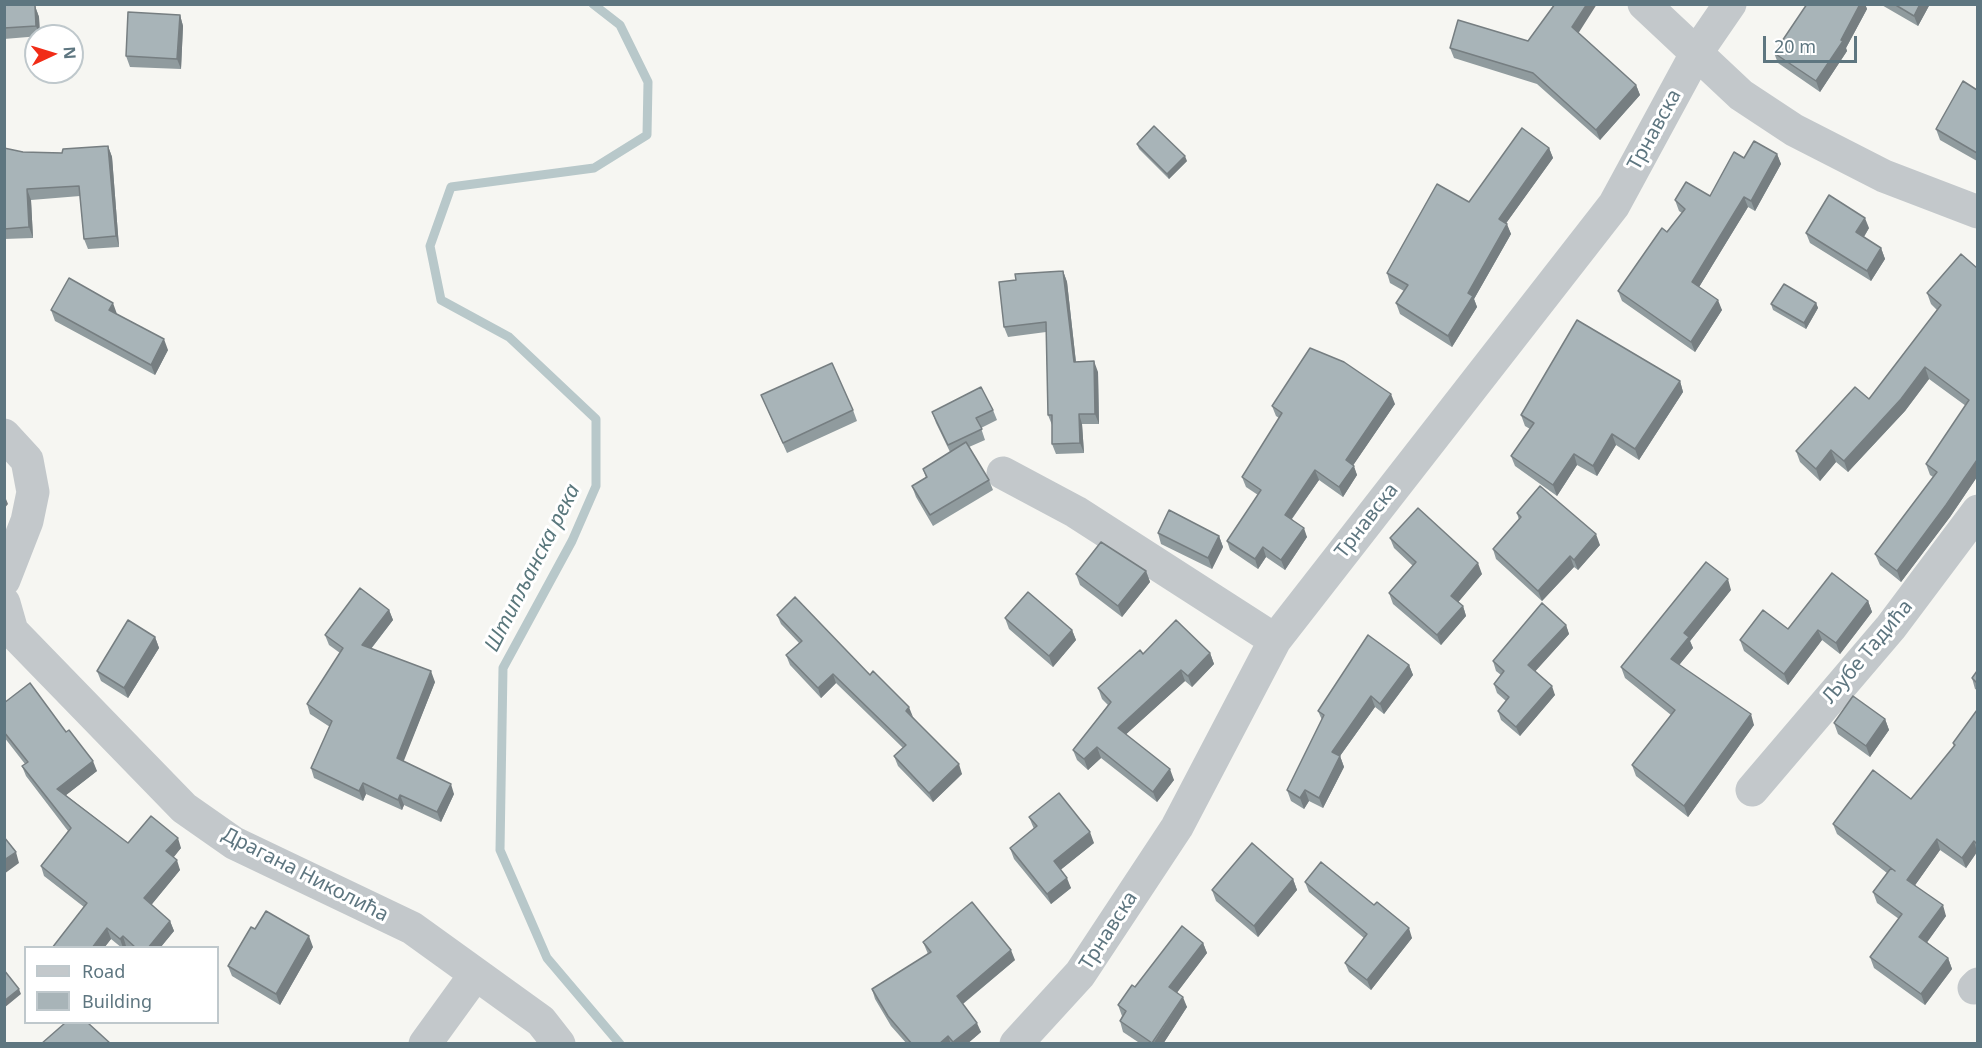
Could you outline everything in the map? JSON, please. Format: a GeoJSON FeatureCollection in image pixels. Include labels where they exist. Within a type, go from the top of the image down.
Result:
{"type":"FeatureCollection","features":[{"type":"Feature","properties":{"kind":"street"},"geometry":{"type":"LineString","coordinates":[[1644,4],[1698,52],[1741,95],[1794,130],[1884,176],[1977,212]]}},
{"type":"Feature","properties":{"kind":"street","name":"Трнавска"},"geometry":{"type":"LineString","coordinates":[[1016,1044],[1080,974],[1177,827],[1275,640],[1614,205],[1698,52],[1730,4]]}},
{"type":"Feature","properties":{"kind":"street"},"geometry":{"type":"LineString","coordinates":[[4,435],[27,460],[33,492],[27,521],[4,580]]}},
{"type":"Feature","properties":{"kind":"street"},"geometry":{"type":"LineString","coordinates":[[1004,473],[1076,512],[1275,640]]}},
{"type":"Feature","properties":{"kind":"street","name":"Љубе Тадића"},"geometry":{"type":"LineString","coordinates":[[1752,790],[1891,627],[1977,511]]}},
{"type":"Feature","properties":{"kind":"street","name":"Драгана Николића"},"geometry":{"type":"LineString","coordinates":[[4,603],[12,631],[184,808],[234,843],[412,928],[541,1021],[559,1044]]}},
{"type":"Feature","properties":{"kind":"street"},"geometry":{"type":"LineString","coordinates":[[425,1044],[475,975]]}},
{"type":"Feature","properties":{"kind":"building"},"geometry":{"type":"Polygon","coordinates":[[[4,4],[32,4],[35,6],[36,24],[4,28],[4,4]]]}},
{"type":"Feature","properties":{"kind":"building"},"geometry":{"type":"Polygon","coordinates":[[[1555,4],[1587,4],[1572,27],[1636,85],[1596,130],[1533,73],[1450,48],[1458,20],[1528,41],[1555,4]]]}},
{"type":"Feature","properties":{"kind":"building"},"geometry":{"type":"Polygon","coordinates":[[[1807,4],[1860,4],[1841,40],[1843,41],[1816,81],[1774,53],[1807,4]]]}},
{"type":"Feature","properties":{"kind":"building"},"geometry":{"type":"Polygon","coordinates":[[[1894,4],[1920,4],[1914,16],[1894,4]]]}},
{"type":"Feature","properties":{"kind":"building"},"geometry":{"type":"Polygon","coordinates":[[[128,12],[180,15],[177,59],[126,56],[128,12]]]}},
{"type":"Feature","properties":{"kind":"building"},"geometry":{"type":"Polygon","coordinates":[[[1963,81],[1977,90],[1977,153],[1936,129],[1963,81]]]}},
{"type":"Feature","properties":{"kind":"building"},"geometry":{"type":"Polygon","coordinates":[[[1154,126],[1185,156],[1167,174],[1137,144],[1154,126]]]}},
{"type":"Feature","properties":{"kind":"building"},"geometry":{"type":"Polygon","coordinates":[[[1522,128],[1549,148],[1499,219],[1507,224],[1468,293],[1473,296],[1448,336],[1396,303],[1408,285],[1387,273],[1437,184],[1469,202],[1522,128]]]}},
{"type":"Feature","properties":{"kind":"building"},"geometry":{"type":"Polygon","coordinates":[[[1754,141],[1777,154],[1751,201],[1744,197],[1692,282],[1718,300],[1691,342],[1618,291],[1662,228],[1667,232],[1685,209],[1675,200],[1686,182],[1710,196],[1734,152],[1744,158],[1754,141]]]}},
{"type":"Feature","properties":{"kind":"building"},"geometry":{"type":"Polygon","coordinates":[[[108,146],[116,236],[84,239],[79,186],[27,189],[29,227],[4,229],[4,148],[23,152],[62,153],[63,149],[108,146]]]}},
{"type":"Feature","properties":{"kind":"building"},"geometry":{"type":"Polygon","coordinates":[[[1829,195],[1865,218],[1856,232],[1881,248],[1867,271],[1806,233],[1829,195]]]}},
{"type":"Feature","properties":{"kind":"building"},"geometry":{"type":"Polygon","coordinates":[[[1961,254],[1977,268],[1977,460],[1897,571],[1875,554],[1937,472],[1926,464],[1969,400],[1925,367],[1901,399],[1844,461],[1831,450],[1816,469],[1796,451],[1855,387],[1869,399],[1941,305],[1927,293],[1961,254]]]}},
{"type":"Feature","properties":{"kind":"building"},"geometry":{"type":"Polygon","coordinates":[[[1063,271],[1074,362],[1094,361],[1095,414],[1079,414],[1080,443],[1052,444],[1052,415],[1048,415],[1046,322],[1004,327],[999,282],[1016,280],[1015,274],[1063,271]]]}},
{"type":"Feature","properties":{"kind":"building"},"geometry":{"type":"Polygon","coordinates":[[[69,278],[113,303],[109,310],[164,339],[151,365],[51,310],[69,278]]]}},
{"type":"Feature","properties":{"kind":"building"},"geometry":{"type":"Polygon","coordinates":[[[1784,284],[1816,303],[1804,323],[1771,304],[1784,284]]]}},
{"type":"Feature","properties":{"kind":"building"},"geometry":{"type":"Polygon","coordinates":[[[1577,320],[1680,381],[1635,449],[1612,434],[1593,466],[1574,454],[1553,485],[1511,456],[1534,423],[1521,415],[1577,320]]]}},
{"type":"Feature","properties":{"kind":"building"},"geometry":{"type":"Polygon","coordinates":[[[1310,348],[1344,362],[1391,394],[1346,460],[1354,466],[1339,487],[1315,470],[1285,515],[1304,528],[1281,560],[1263,547],[1255,559],[1227,541],[1261,490],[1242,477],[1282,413],[1272,406],[1310,348]]]}},
{"type":"Feature","properties":{"kind":"building"},"geometry":{"type":"Polygon","coordinates":[[[832,363],[853,410],[783,443],[761,395],[832,363]]]}},
{"type":"Feature","properties":{"kind":"building"},"geometry":{"type":"Polygon","coordinates":[[[981,387],[993,410],[976,418],[982,429],[948,445],[932,412],[981,387]]]}},
{"type":"Feature","properties":{"kind":"building"},"geometry":{"type":"Polygon","coordinates":[[[966,442],[989,480],[930,515],[912,486],[927,477],[923,469],[966,442]]]}},
{"type":"Feature","properties":{"kind":"building"},"geometry":{"type":"Polygon","coordinates":[[[1540,486],[1596,534],[1574,560],[1570,556],[1538,591],[1493,549],[1521,517],[1517,513],[1540,486]]]}},
{"type":"Feature","properties":{"kind":"building"},"geometry":{"type":"Polygon","coordinates":[[[1418,508],[1478,563],[1451,596],[1463,606],[1437,635],[1389,593],[1416,562],[1390,538],[1418,508]]]}},
{"type":"Feature","properties":{"kind":"building"},"geometry":{"type":"Polygon","coordinates":[[[1169,510],[1219,536],[1208,558],[1158,533],[1169,510]]]}},
{"type":"Feature","properties":{"kind":"building"},"geometry":{"type":"Polygon","coordinates":[[[1101,542],[1146,571],[1118,606],[1076,574],[1101,542]]]}},
{"type":"Feature","properties":{"kind":"building"},"geometry":{"type":"Polygon","coordinates":[[[1706,562],[1728,579],[1684,633],[1689,637],[1671,659],[1751,714],[1684,806],[1632,765],[1675,710],[1621,667],[1706,562]]]}},
{"type":"Feature","properties":{"kind":"building"},"geometry":{"type":"Polygon","coordinates":[[[1832,573],[1868,601],[1836,643],[1818,630],[1784,674],[1740,640],[1763,610],[1788,629],[1832,573]]]}},
{"type":"Feature","properties":{"kind":"building"},"geometry":{"type":"Polygon","coordinates":[[[360,588],[389,610],[362,645],[431,671],[397,758],[451,784],[437,812],[400,795],[398,800],[363,783],[359,791],[311,768],[332,721],[307,704],[343,648],[325,635],[360,588]]]}},
{"type":"Feature","properties":{"kind":"building"},"geometry":{"type":"Polygon","coordinates":[[[1028,592],[1072,630],[1049,656],[1005,618],[1028,592]]]}},
{"type":"Feature","properties":{"kind":"building"},"geometry":{"type":"Polygon","coordinates":[[[795,597],[870,675],[873,671],[909,707],[906,711],[959,764],[929,793],[894,756],[906,745],[833,674],[818,688],[786,655],[802,641],[777,615],[795,597]]]}},
{"type":"Feature","properties":{"kind":"building"},"geometry":{"type":"Polygon","coordinates":[[[1542,603],[1566,625],[1528,665],[1552,686],[1516,727],[1498,711],[1509,697],[1494,684],[1504,671],[1493,661],[1542,603]]]}},
{"type":"Feature","properties":{"kind":"building"},"geometry":{"type":"Polygon","coordinates":[[[128,620],[155,637],[124,688],[97,671],[128,620]]]}},
{"type":"Feature","properties":{"kind":"building"},"geometry":{"type":"Polygon","coordinates":[[[1176,620],[1210,653],[1188,676],[1181,670],[1118,728],[1170,769],[1153,792],[1097,747],[1084,759],[1073,750],[1111,702],[1098,688],[1140,650],[1143,654],[1176,620]]]}},
{"type":"Feature","properties":{"kind":"building"},"geometry":{"type":"Polygon","coordinates":[[[1368,635],[1409,665],[1380,704],[1371,696],[1332,752],[1340,756],[1319,798],[1305,790],[1300,798],[1287,790],[1324,715],[1318,711],[1368,635]]]}},
{"type":"Feature","properties":{"kind":"building"},"geometry":{"type":"Polygon","coordinates":[[[1977,671],[1977,683],[1972,678],[1977,671]]]}},
{"type":"Feature","properties":{"kind":"building"},"geometry":{"type":"Polygon","coordinates":[[[30,683],[66,732],[69,730],[93,761],[57,789],[128,843],[151,816],[178,838],[166,851],[177,860],[144,898],[170,921],[150,946],[134,946],[123,936],[120,939],[107,928],[94,946],[54,946],[87,903],[41,866],[71,828],[22,766],[28,762],[4,732],[4,703],[30,683]]]}},
{"type":"Feature","properties":{"kind":"building"},"geometry":{"type":"Polygon","coordinates":[[[1853,696],[1885,719],[1866,746],[1834,723],[1853,696]]]}},
{"type":"Feature","properties":{"kind":"building"},"geometry":{"type":"Polygon","coordinates":[[[1977,710],[1977,844],[1974,841],[1962,858],[1937,839],[1907,880],[1943,905],[1919,937],[1948,958],[1921,994],[1870,957],[1902,914],[1873,892],[1891,868],[1895,871],[1833,824],[1873,770],[1911,799],[1955,745],[1953,743],[1977,710]]]}},
{"type":"Feature","properties":{"kind":"building"},"geometry":{"type":"Polygon","coordinates":[[[1059,793],[1090,832],[1054,861],[1067,878],[1047,894],[1010,848],[1037,826],[1029,817],[1059,793]]]}},
{"type":"Feature","properties":{"kind":"building"},"geometry":{"type":"Polygon","coordinates":[[[4,837],[16,852],[4,860],[4,837]]]}},
{"type":"Feature","properties":{"kind":"building"},"geometry":{"type":"Polygon","coordinates":[[[1252,843],[1293,879],[1254,926],[1212,890],[1252,843]]]}},
{"type":"Feature","properties":{"kind":"building"},"geometry":{"type":"Polygon","coordinates":[[[1321,862],[1374,905],[1377,902],[1409,928],[1367,980],[1345,963],[1367,934],[1305,882],[1321,862]]]}},
{"type":"Feature","properties":{"kind":"building"},"geometry":{"type":"Polygon","coordinates":[[[972,902],[1011,950],[957,996],[977,1023],[953,1042],[948,1036],[939,1044],[912,1044],[888,1016],[872,989],[931,952],[923,942],[972,902]]]}},
{"type":"Feature","properties":{"kind":"building"},"geometry":{"type":"Polygon","coordinates":[[[266,911],[309,936],[276,994],[228,966],[251,927],[255,929],[266,911]]]}},
{"type":"Feature","properties":{"kind":"building"},"geometry":{"type":"Polygon","coordinates":[[[1182,926],[1203,943],[1169,987],[1183,997],[1152,1043],[1120,1021],[1126,1011],[1118,1005],[1132,985],[1135,987],[1182,926]]]}},
{"type":"Feature","properties":{"kind":"building"},"geometry":{"type":"Polygon","coordinates":[[[4,970],[19,989],[4,1001],[4,970]]]}},
{"type":"Feature","properties":{"kind":"building"},"geometry":{"type":"Polygon","coordinates":[[[64,1024],[89,1024],[111,1044],[41,1044],[64,1024]]]}},
{"type":"Feature","properties":{"kind":"waterway","name":"Штипљанска река"},"geometry":{"type":"LineString","coordinates":[[593,4],[620,25],[648,82],[647,135],[594,168],[451,187],[430,246],[441,300],[509,337],[596,419],[596,486],[572,541],[503,668],[500,850],[547,958],[620,1044]]}}]}
